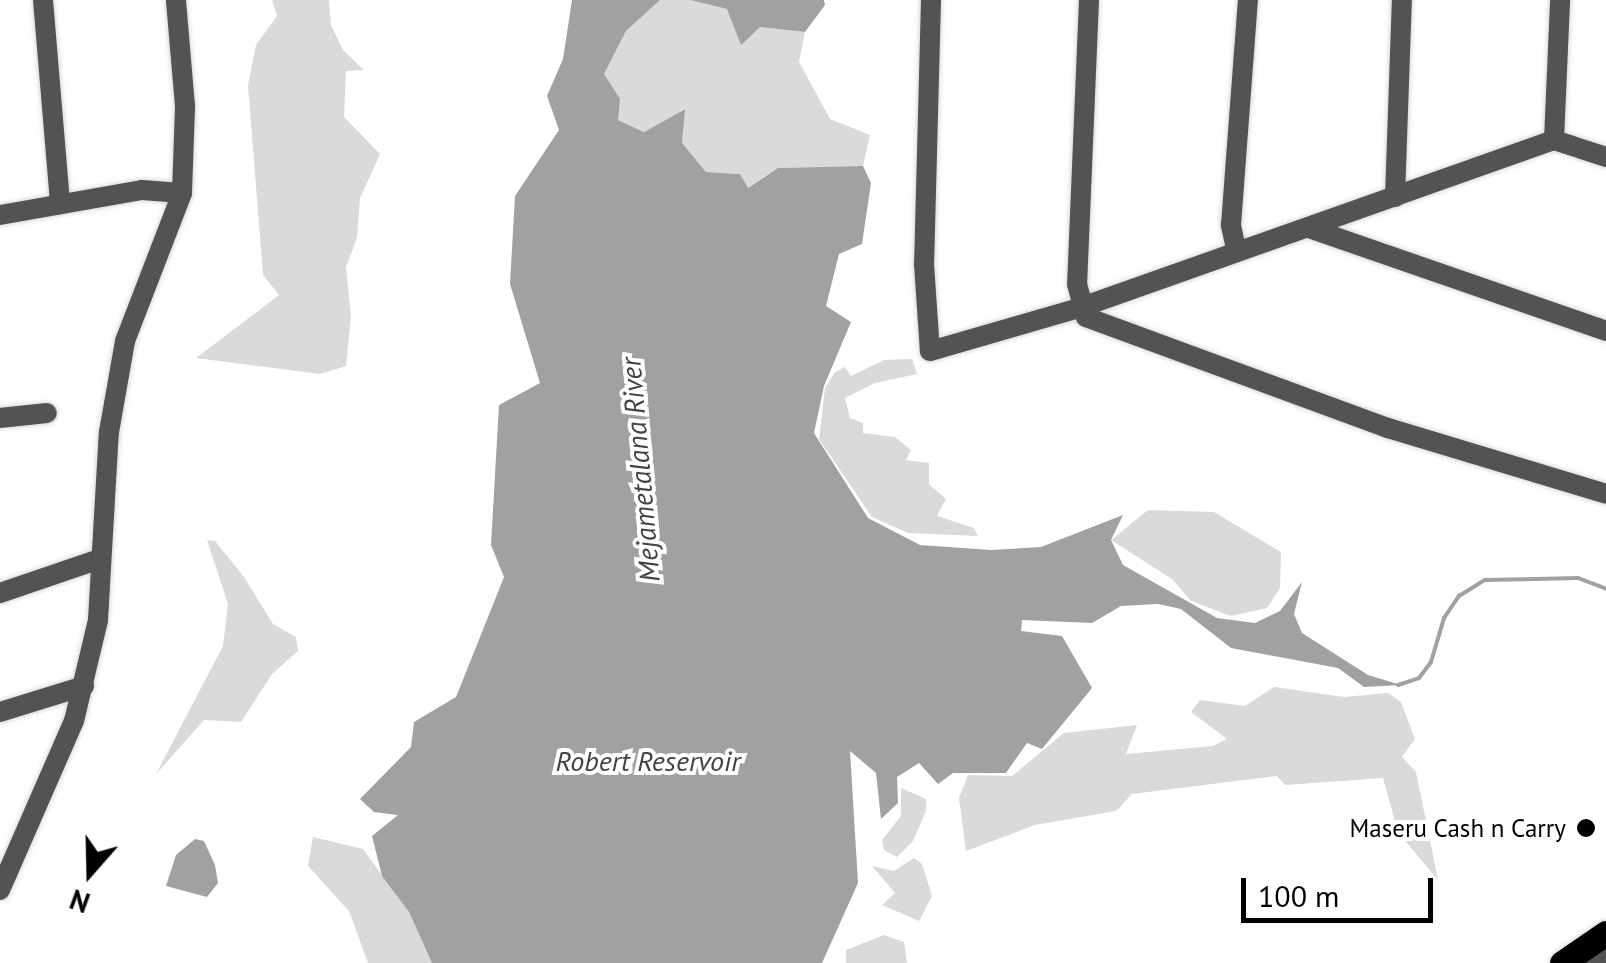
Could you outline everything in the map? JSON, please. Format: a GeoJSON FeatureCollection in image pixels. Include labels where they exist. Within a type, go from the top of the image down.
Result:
{"type":"FeatureCollection","features":[{"type":"Feature","properties":{"kind":"main road"},"geometry":{"type":"LineString","coordinates":[[1562,963],[1606,933]]}},
{"type":"Feature","properties":{"kind":"street"},"geometry":{"type":"LineString","coordinates":[[42,0],[60,204]]}},
{"type":"Feature","properties":{"kind":"street"},"geometry":{"type":"LineString","coordinates":[[0,890],[62,756],[84,686],[98,620],[109,432],[124,341],[182,193],[185,106],[176,0]]}},
{"type":"Feature","properties":{"kind":"street"},"geometry":{"type":"LineString","coordinates":[[931,0],[926,346],[936,352],[1079,308],[1554,140],[1606,157]]}},
{"type":"Feature","properties":{"kind":"street"},"geometry":{"type":"LineString","coordinates":[[1089,0],[1079,308],[1096,324],[1489,462],[1606,494]]}},
{"type":"Feature","properties":{"kind":"street"},"geometry":{"type":"LineString","coordinates":[[1236,250],[1232,225],[1248,0]]}},
{"type":"Feature","properties":{"kind":"street"},"geometry":{"type":"LineString","coordinates":[[1395,196],[1402,0]]}},
{"type":"Feature","properties":{"kind":"street"},"geometry":{"type":"LineString","coordinates":[[1554,140],[1560,0]]}},
{"type":"Feature","properties":{"kind":"street"},"geometry":{"type":"LineString","coordinates":[[0,215],[142,190],[182,193]]}},
{"type":"Feature","properties":{"kind":"street"},"geometry":{"type":"LineString","coordinates":[[1309,228],[1606,331]]}},
{"type":"Feature","properties":{"kind":"street"},"geometry":{"type":"LineString","coordinates":[[0,418],[47,414]]}},
{"type":"Feature","properties":{"kind":"street"},"geometry":{"type":"LineString","coordinates":[[0,593],[100,559]]}},
{"type":"Feature","properties":{"kind":"street"},"geometry":{"type":"LineString","coordinates":[[0,712],[84,686]]}},
{"type":"Feature","properties":{"kind":"street"},"geometry":{"type":"LineString","coordinates":[[1588,963],[1606,951]]}},
{"type":"Feature","properties":{"kind":"shaded area"},"geometry":{"type":"Polygon","coordinates":[[[272,0],[329,0],[331,25],[343,50],[364,70],[346,71],[344,117],[380,154],[360,198],[357,238],[346,267],[351,317],[346,366],[320,374],[196,358],[279,295],[263,275],[248,85],[256,45],[277,16],[272,0]]]}},
{"type":"Feature","properties":{"kind":"shaded area"},"geometry":{"type":"Polygon","coordinates":[[[660,0],[690,0],[727,9],[760,27],[805,32],[799,62],[830,119],[870,135],[863,166],[778,168],[747,188],[740,174],[706,172],[682,143],[684,109],[644,132],[618,120],[604,73],[626,31],[660,0]]]}},
{"type":"Feature","properties":{"kind":"shaded area"},"geometry":{"type":"Polygon","coordinates":[[[912,359],[917,374],[875,383],[845,398],[850,418],[863,423],[863,433],[895,437],[911,450],[906,460],[929,463],[929,484],[946,499],[937,516],[974,528],[978,536],[908,533],[872,517],[819,439],[825,388],[835,372],[845,367],[851,376],[884,360],[912,359]]]}},
{"type":"Feature","properties":{"kind":"shaded area"},"geometry":{"type":"Polygon","coordinates":[[[1148,510],[1214,512],[1281,552],[1280,588],[1267,608],[1231,616],[1191,601],[1172,579],[1111,540],[1148,510]]]}},
{"type":"Feature","properties":{"kind":"shaded area"},"geometry":{"type":"Polygon","coordinates":[[[207,540],[215,541],[244,577],[273,624],[296,637],[298,651],[272,674],[241,722],[204,720],[156,774],[223,646],[228,604],[207,540]]]}},
{"type":"Feature","properties":{"kind":"shaded area"},"geometry":{"type":"Polygon","coordinates":[[[1274,687],[1344,697],[1388,693],[1401,702],[1415,739],[1402,757],[1416,772],[1438,880],[1398,832],[1383,778],[1285,785],[1277,776],[1132,794],[1116,811],[1035,825],[966,851],[959,798],[968,775],[1012,776],[1064,733],[1137,725],[1126,754],[1213,746],[1227,739],[1191,712],[1200,700],[1245,706],[1274,687]]]}},
{"type":"Feature","properties":{"kind":"shaded area"},"geometry":{"type":"Polygon","coordinates":[[[901,788],[926,799],[926,811],[913,841],[897,857],[884,850],[882,840],[901,816],[901,788]]]}},
{"type":"Feature","properties":{"kind":"shaded area"},"geometry":{"type":"Polygon","coordinates":[[[313,837],[363,849],[409,912],[432,963],[368,963],[349,911],[308,866],[313,837]]]}},
{"type":"Feature","properties":{"kind":"shaded area"},"geometry":{"type":"Polygon","coordinates":[[[914,858],[922,864],[932,896],[919,921],[882,905],[895,893],[872,866],[894,871],[914,858]]]}},
{"type":"Feature","properties":{"kind":"shaded area"},"geometry":{"type":"Polygon","coordinates":[[[884,935],[904,942],[907,963],[846,963],[846,950],[884,935]]]}},
{"type":"Feature","properties":{"kind":"water","name":"Robert Reservoir"},"geometry":{"type":"Polygon","coordinates":[[[572,0],[660,0],[626,31],[604,74],[620,99],[618,120],[644,132],[685,109],[682,143],[706,172],[740,174],[748,188],[778,168],[863,166],[871,183],[862,244],[839,254],[826,306],[851,322],[824,386],[814,433],[868,518],[920,545],[991,550],[1041,547],[1123,515],[1111,540],[1123,565],[1217,618],[1255,623],[1280,611],[1302,582],[1294,614],[1302,633],[1368,675],[1401,685],[1364,687],[1338,668],[1231,648],[1181,609],[1158,604],[1121,606],[1092,623],[1022,620],[1021,631],[1062,636],[1092,688],[1042,749],[1027,743],[1006,773],[953,773],[938,784],[919,763],[897,777],[898,803],[881,819],[876,773],[850,751],[858,883],[822,963],[432,963],[409,912],[382,876],[372,836],[398,815],[374,812],[360,799],[411,747],[414,722],[456,697],[504,577],[491,545],[499,405],[540,383],[510,284],[515,196],[559,130],[547,96],[563,59],[572,0]]]}},
{"type":"Feature","properties":{"kind":"water"},"geometry":{"type":"Polygon","coordinates":[[[690,0],[824,0],[825,5],[805,32],[760,27],[741,45],[727,9],[690,0]]]}},
{"type":"Feature","properties":{"kind":"water"},"geometry":{"type":"Polygon","coordinates":[[[195,839],[204,841],[215,865],[218,883],[207,897],[166,886],[176,855],[195,839]]]}},
{"type":"Feature","properties":{"kind":"waterway"},"geometry":{"type":"LineString","coordinates":[[1398,685],[1419,678],[1431,662],[1444,618],[1459,596],[1485,580],[1578,578],[1606,589]]}},
{"type":"Feature","properties":{"kind":"place","name":"Maseru Cash n Carry"},"geometry":{"type":"Point","coordinates":[1586,828]}},
{"type":"Feature","properties":{"kind":"water label","name":"Mejametalana River"},"geometry":{"type":"Point","coordinates":[640,470]}}]}
